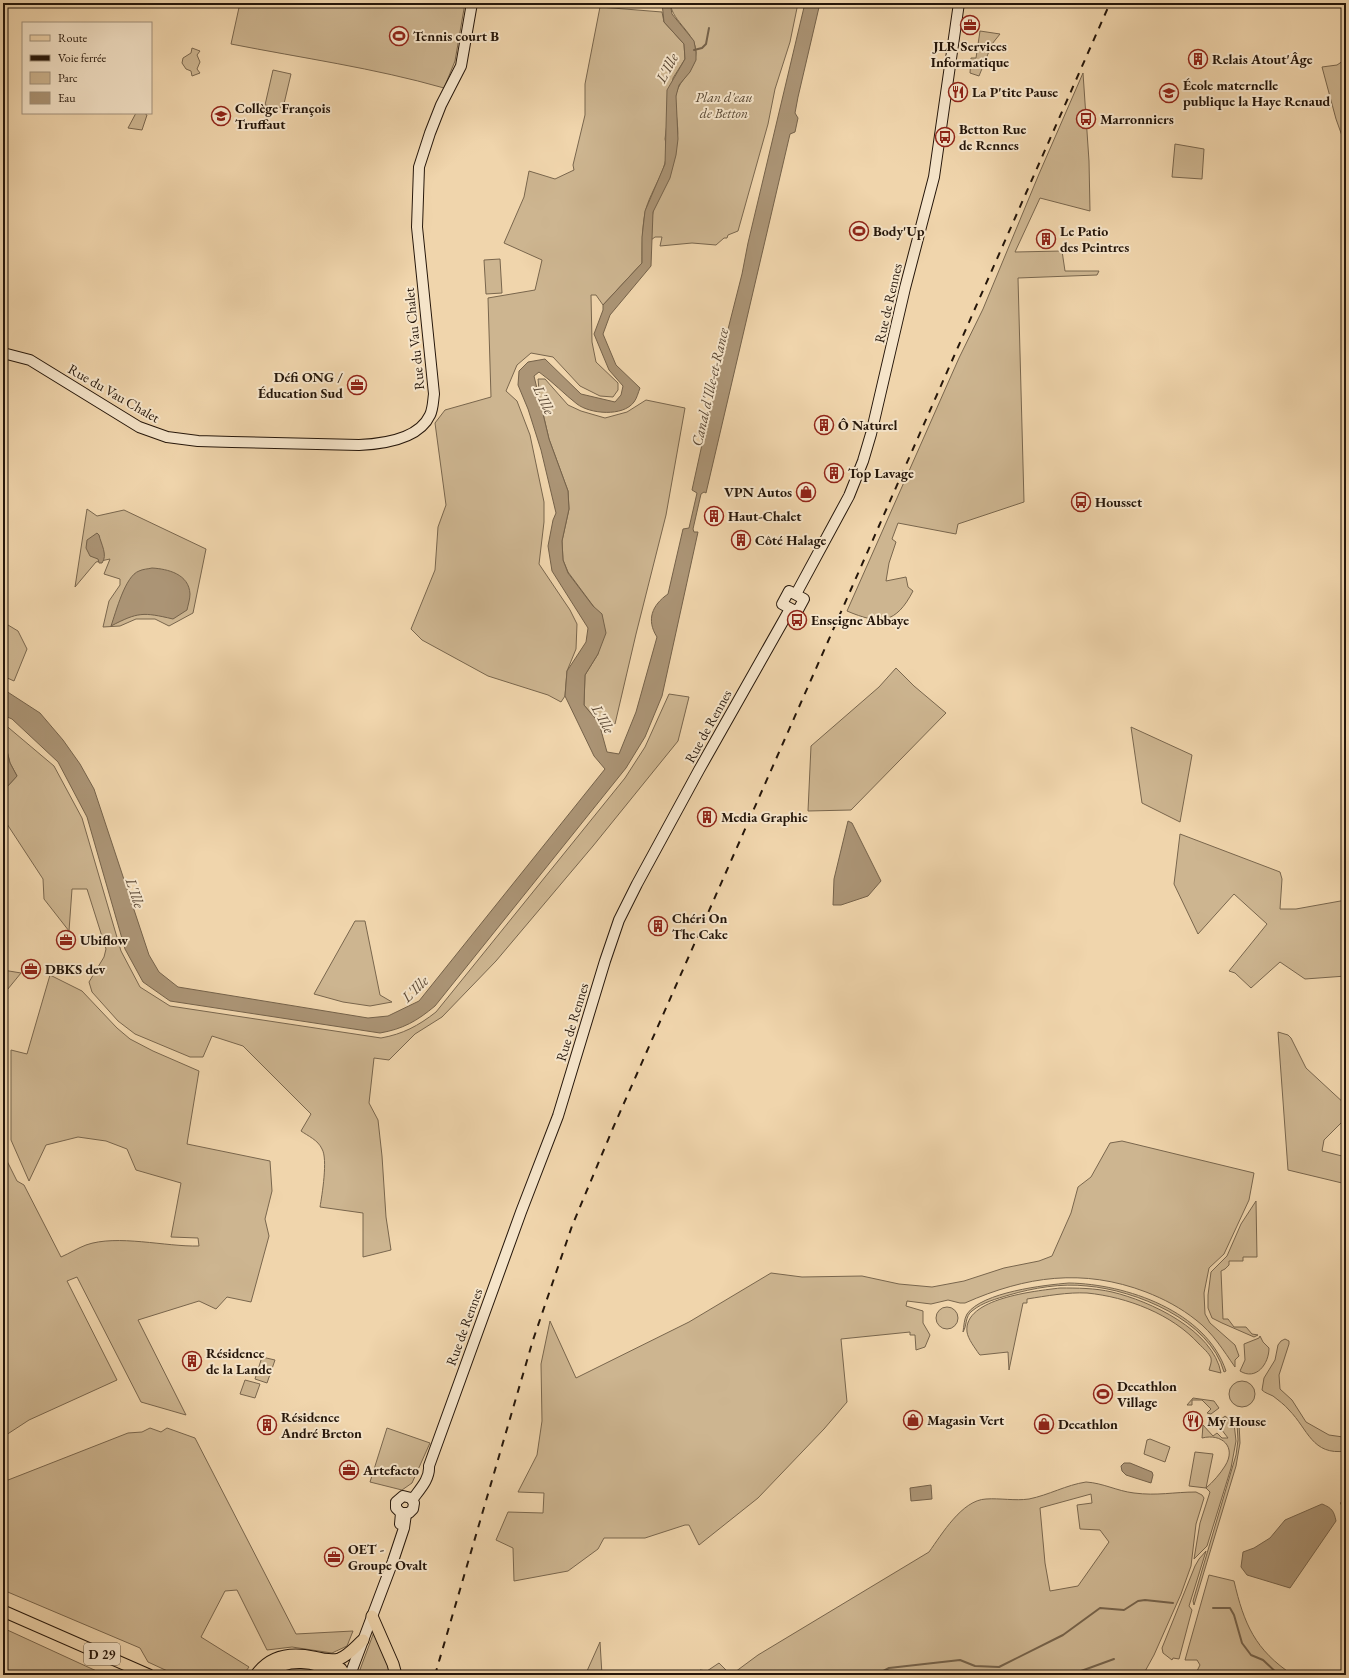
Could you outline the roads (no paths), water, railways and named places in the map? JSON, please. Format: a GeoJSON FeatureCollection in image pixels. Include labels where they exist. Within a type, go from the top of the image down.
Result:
{"type":"FeatureCollection","features":[{"type":"Feature","properties":{"kind":"main road","name":"Rue du Vau Chalet"},"geometry":{"type":"LineString","coordinates":[[3,353],[30,360],[139,427],[153,433],[176,439],[358,445],[379,443],[400,438],[420,429],[426,423],[431,413],[434,390],[425,298],[420,274],[417,227],[419,167],[441,105],[461,66],[472,3]]}},
{"type":"Feature","properties":{"kind":"main road","name":"Rue de Rennes"},"geometry":{"type":"LineString","coordinates":[[403,1514],[413,1509],[410,1498],[424,1470],[429,1466],[521,1212],[556,1122],[619,920],[699,770],[790,609],[782,604],[789,591],[796,594],[849,496],[863,460],[871,434],[905,288],[934,177],[959,3]]}},
{"type":"Feature","properties":{"kind":"main road","name":"Rue de Rennes"},"geometry":{"type":"LineString","coordinates":[[350,1675],[393,1562],[404,1528],[403,1514],[396,1508],[396,1502],[401,1497],[410,1498]]}},
{"type":"Feature","properties":{"kind":"main road","name":"D 29"},"geometry":{"type":"LineString","coordinates":[[3,1611],[149,1675]]}},
{"type":"Feature","properties":{"kind":"main road"},"geometry":{"type":"LineString","coordinates":[[372,1616],[393,1664],[396,1675]]}},
{"type":"Feature","properties":{"kind":"main road","name":"D 29"},"geometry":{"type":"LineString","coordinates":[[55,1635],[98,1659],[132,1675]]}},
{"type":"Feature","properties":{"kind":"main road"},"geometry":{"type":"LineString","coordinates":[[256,1675],[270,1662],[288,1654],[334,1660],[344,1656],[363,1640]]}},
{"type":"Feature","properties":{"kind":"main road"},"geometry":{"type":"LineString","coordinates":[[327,1660],[338,1667],[345,1675]]}},
{"type":"Feature","properties":{"kind":"main road"},"geometry":{"type":"LineString","coordinates":[[268,1675],[276,1668],[295,1662],[318,1666],[336,1675]]}},
{"type":"Feature","properties":{"kind":"water"},"geometry":{"type":"Polygon","coordinates":[[[662,3],[670,3],[672,14],[694,41],[696,60],[690,72],[679,85],[676,96],[678,139],[676,155],[670,178],[653,212],[651,266],[610,315],[603,334],[616,365],[640,388],[637,397],[629,407],[622,410],[615,412],[598,412],[577,404],[539,372],[534,376],[549,439],[568,491],[569,509],[562,541],[563,560],[568,573],[593,606],[602,614],[606,633],[598,654],[585,675],[584,705],[599,723],[607,752],[619,754],[636,712],[657,637],[652,625],[652,613],[662,598],[668,594],[683,529],[689,528],[697,493],[692,490],[723,349],[805,3],[820,3],[798,97],[795,113],[798,118],[795,132],[790,134],[706,493],[704,492],[701,494],[693,529],[694,532],[698,532],[662,696],[645,737],[626,768],[435,1006],[409,1024],[380,1033],[170,1001],[143,982],[125,949],[87,817],[58,762],[12,719],[3,715],[3,689],[40,713],[63,740],[80,764],[94,789],[149,955],[159,972],[178,987],[368,1018],[388,1016],[419,1001],[605,769],[594,756],[565,696],[567,671],[586,642],[588,628],[552,571],[548,546],[553,520],[556,513],[541,450],[528,409],[518,385],[519,371],[528,362],[545,359],[581,394],[615,402],[621,395],[623,386],[609,370],[594,334],[603,310],[603,305],[642,263],[642,237],[645,211],[665,164],[667,90],[685,59],[684,44],[664,22],[662,3]]]}},
{"type":"Feature","properties":{"kind":"water"},"geometry":{"type":"Polygon","coordinates":[[[97,533],[104,549],[104,560],[102,563],[99,563],[98,559],[90,556],[86,548],[87,540],[97,533]]]}},
{"type":"Feature","properties":{"kind":"water"},"geometry":{"type":"Polygon","coordinates":[[[152,568],[171,571],[182,577],[189,587],[190,594],[187,610],[173,619],[147,614],[128,618],[111,626],[129,580],[139,571],[152,568]]]}},
{"type":"Feature","properties":{"kind":"water"},"geometry":{"type":"Polygon","coordinates":[[[4,751],[7,751],[10,763],[17,776],[6,788],[3,786],[4,751]]]}},
{"type":"Feature","properties":{"kind":"water"},"geometry":{"type":"Polygon","coordinates":[[[848,821],[852,823],[881,881],[868,896],[841,905],[833,905],[834,879],[848,821]]]}},
{"type":"Feature","properties":{"kind":"water"},"geometry":{"type":"Polygon","coordinates":[[[1124,1463],[1130,1463],[1152,1472],[1153,1475],[1151,1483],[1126,1475],[1122,1471],[1121,1466],[1124,1463]]]}},
{"type":"Feature","properties":{"kind":"water"},"geometry":{"type":"Polygon","coordinates":[[[931,1485],[932,1499],[911,1501],[910,1488],[931,1485]]]}},
{"type":"Feature","properties":{"kind":"water"},"geometry":{"type":"Polygon","coordinates":[[[1322,1504],[1332,1510],[1336,1521],[1290,1588],[1247,1575],[1241,1567],[1243,1552],[1254,1548],[1270,1538],[1285,1520],[1322,1504]]]}},
{"type":"Feature","properties":{"kind":"waterway"},"geometry":{"type":"LineString","coordinates":[[694,50],[702,48],[706,44],[709,28]]}},
{"type":"Feature","properties":{"kind":"waterway"},"geometry":{"type":"LineString","coordinates":[[1342,1490],[1346,1487]]}},
{"type":"Feature","properties":{"kind":"waterway"},"geometry":{"type":"LineString","coordinates":[[1341,1503],[1346,1512]]}},
{"type":"Feature","properties":{"kind":"waterway"},"geometry":{"type":"LineString","coordinates":[[876,1675],[889,1668],[960,1660],[975,1666],[999,1667],[1063,1635],[1100,1608],[1124,1610],[1138,1601],[1145,1600],[1173,1603]]}},
{"type":"Feature","properties":{"kind":"waterway"},"geometry":{"type":"LineString","coordinates":[[1213,1608],[1230,1608],[1234,1615],[1242,1643],[1251,1655],[1263,1660],[1279,1675]]}},
{"type":"Feature","properties":{"kind":"waterway"},"geometry":{"type":"LineString","coordinates":[[1070,1675],[1114,1659]]}},
{"type":"Feature","properties":{"kind":"railway"},"geometry":{"type":"LineString","coordinates":[[435,1675],[533,1340],[572,1226],[613,1128],[1110,3]]}},
{"type":"Feature","properties":{"kind":"place","name":"JLR Services Informatique"},"geometry":{"type":"Point","coordinates":[970,25]}},
{"type":"Feature","properties":{"kind":"place","name":"Tennis court B"},"geometry":{"type":"Point","coordinates":[399,36]}},
{"type":"Feature","properties":{"kind":"place","name":"Relais Atout'Âge"},"geometry":{"type":"Point","coordinates":[1198,59]}},
{"type":"Feature","properties":{"kind":"place","name":"La P'tite Pause"},"geometry":{"type":"Point","coordinates":[958,92]}},
{"type":"Feature","properties":{"kind":"place","name":"École maternelle publique la Haye Renaud"},"geometry":{"type":"Point","coordinates":[1169,93]}},
{"type":"Feature","properties":{"kind":"place","name":"Collège François Truffaut"},"geometry":{"type":"Point","coordinates":[221,116]}},
{"type":"Feature","properties":{"kind":"place","name":"Marronniers"},"geometry":{"type":"Point","coordinates":[1086,119]}},
{"type":"Feature","properties":{"kind":"place","name":"Betton Rue de Rennes"},"geometry":{"type":"Point","coordinates":[945,137]}},
{"type":"Feature","properties":{"kind":"place","name":"Body'Up"},"geometry":{"type":"Point","coordinates":[859,231]}},
{"type":"Feature","properties":{"kind":"place","name":"Le Patio des Peintres"},"geometry":{"type":"Point","coordinates":[1046,239]}},
{"type":"Feature","properties":{"kind":"place","name":"Défi ONG / Éducation Sud"},"geometry":{"type":"Point","coordinates":[357,385]}},
{"type":"Feature","properties":{"kind":"place","name":"Ô Naturel"},"geometry":{"type":"Point","coordinates":[824,425]}},
{"type":"Feature","properties":{"kind":"place","name":"Top Lavage"},"geometry":{"type":"Point","coordinates":[834,473]}},
{"type":"Feature","properties":{"kind":"place","name":"VPN Autos"},"geometry":{"type":"Point","coordinates":[806,492]}},
{"type":"Feature","properties":{"kind":"place","name":"Housset"},"geometry":{"type":"Point","coordinates":[1081,502]}},
{"type":"Feature","properties":{"kind":"place","name":"Haut-Chalet"},"geometry":{"type":"Point","coordinates":[714,516]}},
{"type":"Feature","properties":{"kind":"place","name":"Côté Halage"},"geometry":{"type":"Point","coordinates":[741,540]}},
{"type":"Feature","properties":{"kind":"place","name":"Enseigne Abbaye"},"geometry":{"type":"Point","coordinates":[797,620]}},
{"type":"Feature","properties":{"kind":"place","name":"Media Graphic"},"geometry":{"type":"Point","coordinates":[707,817]}},
{"type":"Feature","properties":{"kind":"place","name":"Chéri On The Cake"},"geometry":{"type":"Point","coordinates":[658,926]}},
{"type":"Feature","properties":{"kind":"place","name":"Ubiflow"},"geometry":{"type":"Point","coordinates":[66,940]}},
{"type":"Feature","properties":{"kind":"place","name":"DBKS dev"},"geometry":{"type":"Point","coordinates":[31,969]}},
{"type":"Feature","properties":{"kind":"place","name":"Résidence de la Lande"},"geometry":{"type":"Point","coordinates":[192,1361]}},
{"type":"Feature","properties":{"kind":"place","name":"Decathlon Village"},"geometry":{"type":"Point","coordinates":[1103,1394]}},
{"type":"Feature","properties":{"kind":"place","name":"Magasin Vert"},"geometry":{"type":"Point","coordinates":[913,1420]}},
{"type":"Feature","properties":{"kind":"place","name":"My House"},"geometry":{"type":"Point","coordinates":[1193,1421]}},
{"type":"Feature","properties":{"kind":"place","name":"Decathlon"},"geometry":{"type":"Point","coordinates":[1044,1424]}},
{"type":"Feature","properties":{"kind":"place","name":"Résidence André Breton"},"geometry":{"type":"Point","coordinates":[267,1425]}},
{"type":"Feature","properties":{"kind":"place","name":"Artefacto"},"geometry":{"type":"Point","coordinates":[349,1470]}},
{"type":"Feature","properties":{"kind":"place","name":"OET - Groupe Ovalt"},"geometry":{"type":"Point","coordinates":[334,1557]}},
{"type":"Feature","properties":{"kind":"water label","name":"L'Ille"},"geometry":{"type":"Point","coordinates":[667,68]}},
{"type":"Feature","properties":{"kind":"water label","name":"Canal d'Ille-et-Rance"},"geometry":{"type":"Point","coordinates":[710,387]}},
{"type":"Feature","properties":{"kind":"water label","name":"L'Ille"},"geometry":{"type":"Point","coordinates":[544,400]}},
{"type":"Feature","properties":{"kind":"water label","name":"L'Ille"},"geometry":{"type":"Point","coordinates":[603,719]}},
{"type":"Feature","properties":{"kind":"water label","name":"L'Ille"},"geometry":{"type":"Point","coordinates":[135,893]}},
{"type":"Feature","properties":{"kind":"water label","name":"L'Ille"},"geometry":{"type":"Point","coordinates":[415,989]}},
{"type":"Feature","properties":{"kind":"park label","name":"Plan d'eau de Betton"},"geometry":{"type":"Point","coordinates":[724,106]}}]}
